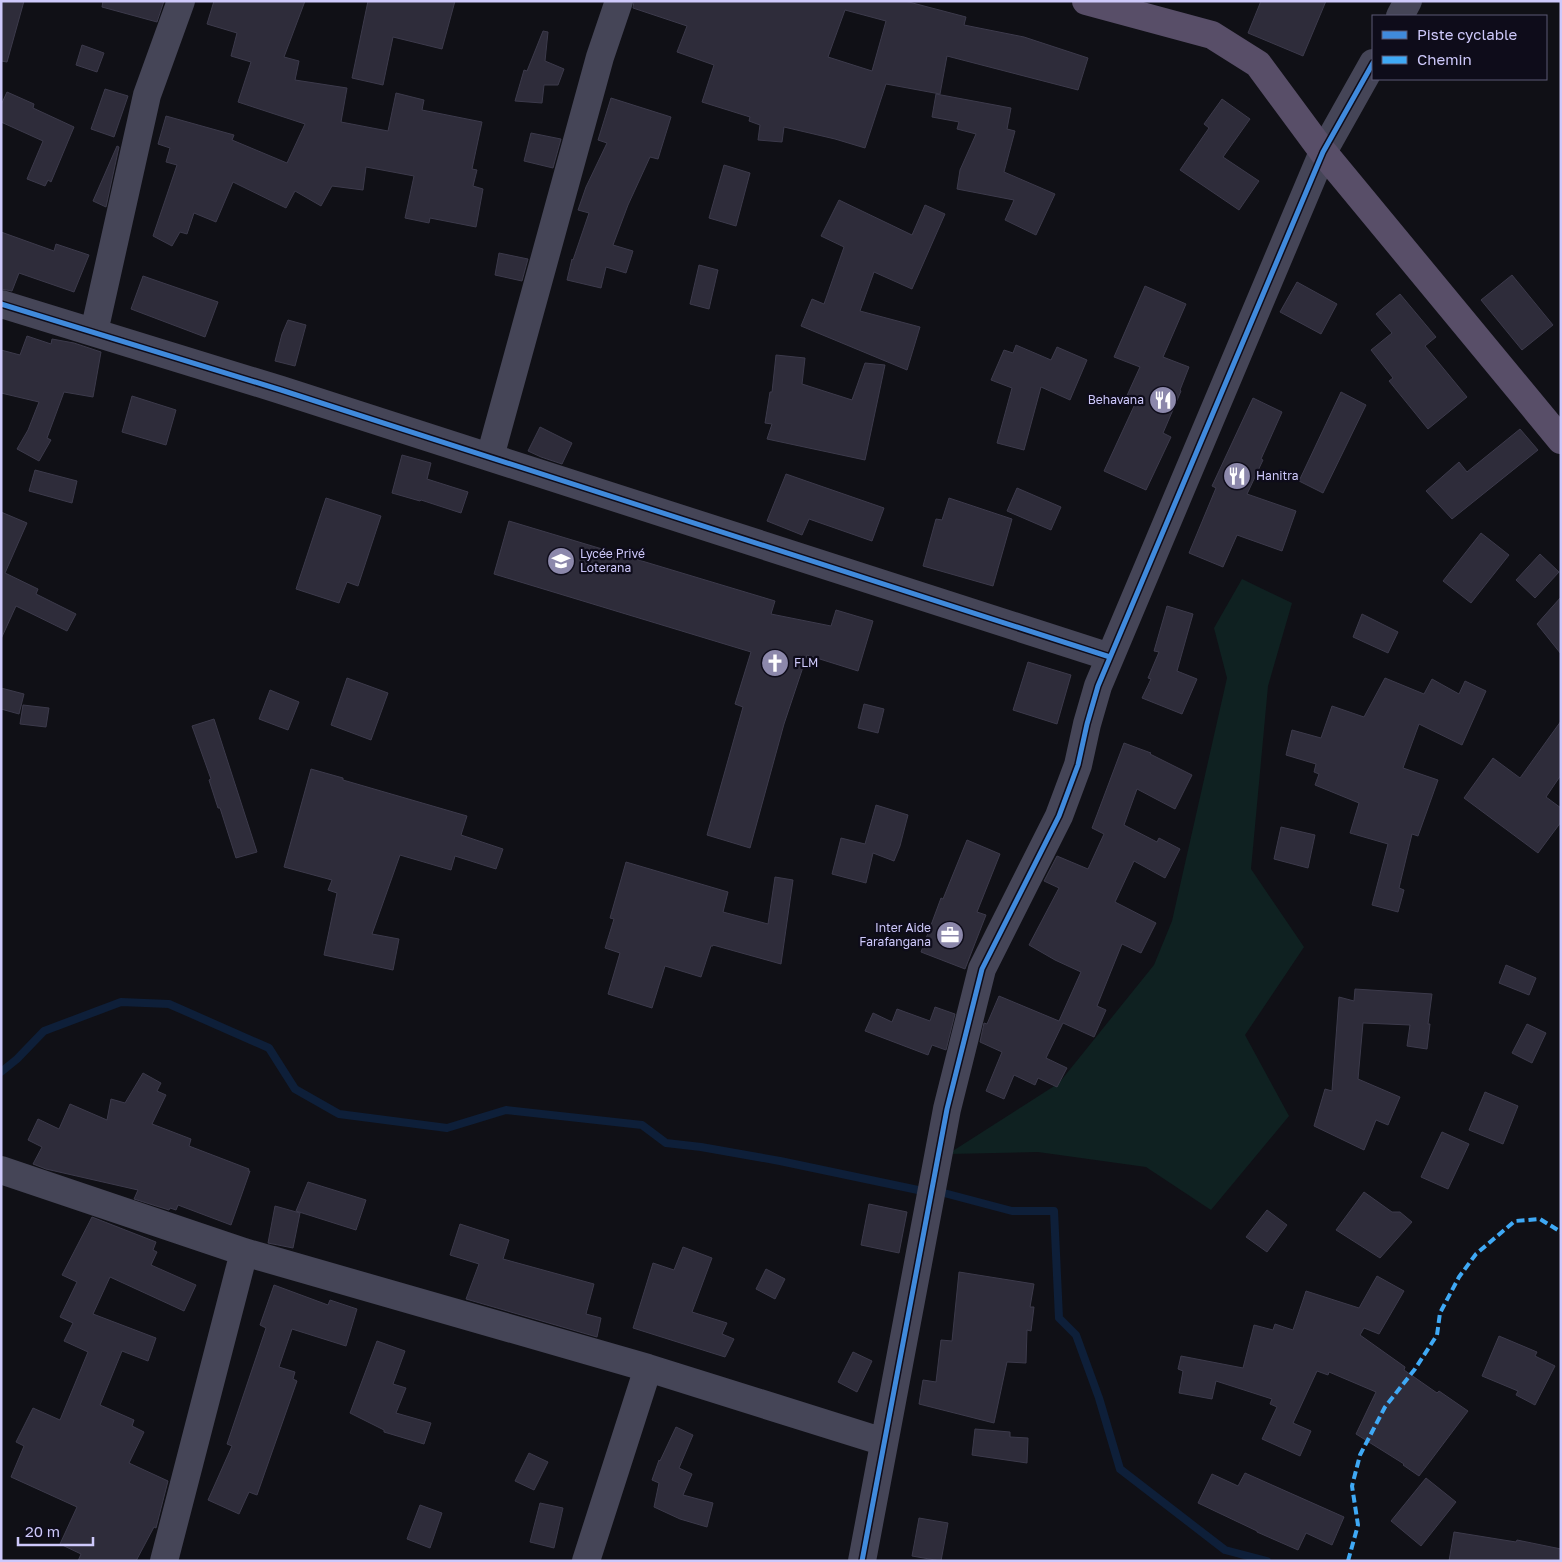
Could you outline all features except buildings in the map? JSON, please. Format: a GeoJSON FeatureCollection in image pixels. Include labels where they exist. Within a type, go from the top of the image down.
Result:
{"type":"FeatureCollection","features":[{"type":"Feature","properties":{"kind":"main road"},"geometry":{"type":"LineString","coordinates":[[1086,1],[1212,35],[1258,64],[1323,152],[1561,440]]}},
{"type":"Feature","properties":{"kind":"street"},"geometry":{"type":"LineString","coordinates":[[94,332],[147,95],[181,1]]}},
{"type":"Feature","properties":{"kind":"street"},"geometry":{"type":"LineString","coordinates":[[490,456],[600,57],[619,1]]}},
{"type":"Feature","properties":{"kind":"street"},"geometry":{"type":"LineString","coordinates":[[1401,15],[1408,1]]}},
{"type":"Feature","properties":{"kind":"street"},"geometry":{"type":"LineString","coordinates":[[862,1561],[947,1109],[982,969],[1059,816],[1078,765],[1098,686],[1323,152],[1372,66]]}},
{"type":"Feature","properties":{"kind":"street"},"geometry":{"type":"LineString","coordinates":[[1,304],[490,456],[1110,657]]}},
{"type":"Feature","properties":{"kind":"street"},"geometry":{"type":"LineString","coordinates":[[1,1170],[244,1252],[648,1368],[884,1442]]}},
{"type":"Feature","properties":{"kind":"street"},"geometry":{"type":"LineString","coordinates":[[164,1561],[244,1252]]}},
{"type":"Feature","properties":{"kind":"street"},"geometry":{"type":"LineString","coordinates":[[586,1561],[648,1368]]}},
{"type":"Feature","properties":{"kind":"shaded area"},"geometry":{"type":"Polygon","coordinates":[[[1242,579],[1292,603],[1268,686],[1251,869],[1304,947],[1245,1035],[1289,1116],[1211,1210],[1146,1167],[1038,1152],[948,1154],[1059,1083],[1154,965],[1172,921],[1227,678],[1214,628],[1242,579]]]}},
{"type":"Feature","properties":{"kind":"waterway"},"geometry":{"type":"LineString","coordinates":[[1,1072],[17,1059],[44,1031],[121,1002],[169,1004],[269,1048],[295,1089],[339,1114],[447,1128],[506,1110],[642,1125],[666,1143],[701,1147],[780,1161],[918,1190]]}},
{"type":"Feature","properties":{"kind":"waterway"},"geometry":{"type":"LineString","coordinates":[[944,1193],[1012,1211],[1054,1211],[1059,1318],[1076,1335],[1099,1398],[1120,1469],[1225,1550],[1267,1561]]}},
{"type":"Feature","properties":{"kind":"marked path"},"geometry":{"type":"LineString","coordinates":[[1348,1561],[1358,1525],[1352,1486],[1360,1455],[1385,1407],[1415,1369],[1437,1335],[1440,1313],[1459,1277],[1476,1254],[1515,1221],[1540,1219],[1561,1232]]}},
{"type":"Feature","properties":{"kind":"cycle path"},"geometry":{"type":"LineString","coordinates":[[862,1561],[947,1109],[982,969],[1059,816],[1078,765],[1098,686],[1323,152],[1372,65]]}},
{"type":"Feature","properties":{"kind":"cycle path"},"geometry":{"type":"LineString","coordinates":[[1,304],[281,390],[1110,657]]}},
{"type":"Feature","properties":{"kind":"place","name":"Behavana"},"geometry":{"type":"Point","coordinates":[1163,400]}},
{"type":"Feature","properties":{"kind":"place","name":"Hanitra"},"geometry":{"type":"Point","coordinates":[1237,476]}},
{"type":"Feature","properties":{"kind":"place","name":"Lycée Privé Loterana"},"geometry":{"type":"Point","coordinates":[561,561]}},
{"type":"Feature","properties":{"kind":"place","name":"FLM"},"geometry":{"type":"Point","coordinates":[775,663]}},
{"type":"Feature","properties":{"kind":"place","name":"Inter Aide Farafangana"},"geometry":{"type":"Point","coordinates":[950,935]}}]}
